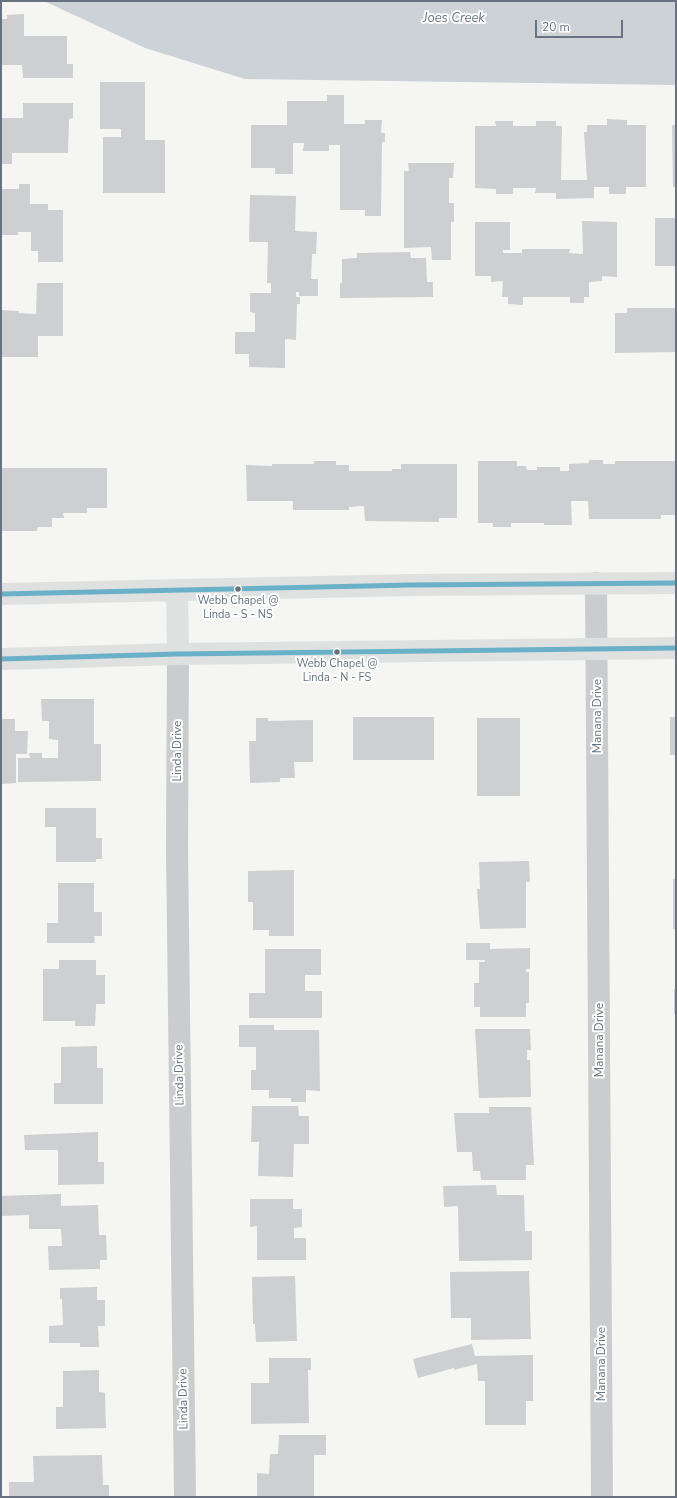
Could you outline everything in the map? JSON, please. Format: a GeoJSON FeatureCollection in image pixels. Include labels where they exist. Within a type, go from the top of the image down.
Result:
{"type":"FeatureCollection","features":[{"type":"Feature","properties":{"kind":"main road"},"geometry":{"type":"LineString","coordinates":[[1,594],[411,585],[676,583]]}},
{"type":"Feature","properties":{"kind":"main road"},"geometry":{"type":"LineString","coordinates":[[177,590],[178,654]]}},
{"type":"Feature","properties":{"kind":"main road"},"geometry":{"type":"LineString","coordinates":[[1,659],[178,654],[676,648]]}},
{"type":"Feature","properties":{"kind":"street","name":"Manana Drive"},"geometry":{"type":"LineString","coordinates":[[596,584],[602,1497]]}},
{"type":"Feature","properties":{"kind":"street","name":"Linda Drive"},"geometry":{"type":"LineString","coordinates":[[178,654],[177,848],[185,1497]]}},
{"type":"Feature","properties":{"kind":"water","name":"Joes Creek"},"geometry":{"type":"Polygon","coordinates":[[[44,1],[676,1],[676,85],[245,79],[145,48],[44,1]]]}},
{"type":"Feature","properties":{"kind":"building"},"geometry":{"type":"Polygon","coordinates":[[[24,14],[24,36],[67,36],[67,64],[73,64],[73,78],[23,78],[22,65],[1,65],[1,19],[7,19],[7,15],[24,14]]]}},
{"type":"Feature","properties":{"kind":"building"},"geometry":{"type":"Polygon","coordinates":[[[100,82],[145,82],[145,140],[165,140],[165,193],[103,193],[103,137],[121,137],[121,129],[100,129],[100,82]]]}},
{"type":"Feature","properties":{"kind":"building"},"geometry":{"type":"Polygon","coordinates":[[[327,95],[344,95],[344,124],[365,124],[365,120],[382,120],[381,133],[385,133],[385,142],[382,142],[381,216],[365,216],[365,210],[340,210],[340,145],[329,145],[329,151],[303,151],[304,143],[293,143],[293,174],[275,174],[275,168],[251,168],[251,125],[287,125],[287,101],[327,101],[327,95]]]}},
{"type":"Feature","properties":{"kind":"building"},"geometry":{"type":"Polygon","coordinates":[[[23,103],[73,103],[73,118],[69,119],[68,153],[12,153],[12,164],[1,164],[1,118],[23,118],[23,103]]]}},
{"type":"Feature","properties":{"kind":"building"},"geometry":{"type":"Polygon","coordinates":[[[607,119],[627,120],[627,125],[646,125],[646,187],[626,187],[626,194],[609,194],[609,187],[594,187],[594,198],[556,199],[556,193],[535,193],[536,188],[513,188],[513,194],[496,194],[496,189],[475,188],[475,126],[496,126],[495,121],[513,121],[513,126],[536,126],[536,121],[556,121],[556,126],[562,126],[561,180],[587,180],[584,132],[587,132],[587,125],[607,125],[607,119]]]}},
{"type":"Feature","properties":{"kind":"building"},"geometry":{"type":"Polygon","coordinates":[[[672,125],[676,125],[676,187],[673,187],[672,125]]]}},
{"type":"Feature","properties":{"kind":"building"},"geometry":{"type":"Polygon","coordinates":[[[408,163],[454,163],[453,178],[449,178],[449,203],[454,203],[454,222],[451,222],[451,260],[432,260],[431,247],[404,248],[404,171],[409,171],[408,163]]]}},
{"type":"Feature","properties":{"kind":"building"},"geometry":{"type":"Polygon","coordinates":[[[19,184],[30,184],[30,204],[48,204],[48,210],[63,210],[63,262],[38,262],[38,251],[31,251],[31,232],[18,232],[18,235],[1,235],[1,189],[19,189],[19,184]]]}},
{"type":"Feature","properties":{"kind":"building"},"geometry":{"type":"Polygon","coordinates":[[[250,195],[296,196],[295,231],[317,232],[316,254],[312,254],[311,279],[318,279],[318,296],[299,296],[299,292],[296,292],[296,297],[300,297],[300,304],[297,304],[296,340],[285,339],[285,368],[249,367],[249,354],[235,354],[235,332],[255,332],[255,313],[250,312],[250,293],[271,293],[271,283],[267,283],[268,242],[249,242],[250,195]]]}},
{"type":"Feature","properties":{"kind":"building"},"geometry":{"type":"Polygon","coordinates":[[[655,218],[676,218],[676,266],[655,266],[655,218]]]}},
{"type":"Feature","properties":{"kind":"building"},"geometry":{"type":"Polygon","coordinates":[[[582,221],[617,222],[617,277],[602,276],[602,281],[589,282],[589,297],[584,297],[584,303],[570,303],[570,297],[523,297],[523,305],[508,304],[508,297],[502,297],[503,281],[491,282],[491,276],[475,276],[475,222],[510,222],[510,250],[503,250],[503,253],[522,253],[522,249],[570,249],[569,253],[583,254],[582,221]]]}},
{"type":"Feature","properties":{"kind":"building"},"geometry":{"type":"Polygon","coordinates":[[[410,252],[411,258],[426,258],[427,282],[433,282],[433,297],[340,298],[340,283],[342,283],[342,259],[357,258],[357,253],[410,252]]]}},
{"type":"Feature","properties":{"kind":"building"},"geometry":{"type":"Polygon","coordinates":[[[37,283],[63,283],[63,336],[38,336],[38,357],[1,357],[1,310],[36,314],[37,283]]]}},
{"type":"Feature","properties":{"kind":"building"},"geometry":{"type":"Polygon","coordinates":[[[627,308],[676,308],[676,352],[615,353],[615,313],[627,313],[627,308]]]}},
{"type":"Feature","properties":{"kind":"building"},"geometry":{"type":"Polygon","coordinates":[[[589,460],[603,460],[603,464],[615,464],[615,461],[676,461],[676,515],[661,515],[661,519],[589,519],[588,501],[571,501],[572,525],[511,523],[511,527],[493,527],[493,523],[478,523],[478,461],[517,461],[517,466],[526,466],[527,470],[537,470],[537,467],[560,467],[560,471],[569,471],[569,464],[589,463],[589,460]]]}},
{"type":"Feature","properties":{"kind":"building"},"geometry":{"type":"Polygon","coordinates":[[[314,461],[336,461],[336,465],[349,465],[349,471],[392,471],[392,469],[401,469],[401,464],[457,464],[457,518],[439,518],[439,522],[365,521],[364,506],[349,507],[349,510],[293,510],[293,501],[247,501],[246,465],[272,466],[272,464],[314,464],[314,461]]]}},
{"type":"Feature","properties":{"kind":"building"},"geometry":{"type":"Polygon","coordinates":[[[1,468],[107,468],[107,508],[87,508],[87,513],[63,513],[64,518],[52,518],[52,527],[38,527],[37,531],[1,531],[1,468]]]}},
{"type":"Feature","properties":{"kind":"building"},"geometry":{"type":"Polygon","coordinates":[[[41,699],[94,699],[94,744],[101,744],[101,781],[18,782],[18,758],[30,758],[29,753],[42,753],[42,758],[58,758],[58,740],[49,739],[49,721],[42,721],[41,699]]]}},
{"type":"Feature","properties":{"kind":"building"},"geometry":{"type":"Polygon","coordinates":[[[353,717],[434,717],[434,760],[353,760],[353,717]]]}},
{"type":"Feature","properties":{"kind":"building"},"geometry":{"type":"Polygon","coordinates":[[[670,717],[676,717],[676,755],[670,755],[670,717]]]}},
{"type":"Feature","properties":{"kind":"building"},"geometry":{"type":"Polygon","coordinates":[[[256,718],[268,718],[268,721],[313,720],[313,762],[294,762],[295,778],[280,778],[280,782],[250,783],[249,741],[256,741],[256,718]]]}},
{"type":"Feature","properties":{"kind":"building"},"geometry":{"type":"Polygon","coordinates":[[[477,718],[520,718],[520,796],[477,796],[477,718]]]}},
{"type":"Feature","properties":{"kind":"building"},"geometry":{"type":"Polygon","coordinates":[[[1,719],[15,719],[15,731],[28,731],[27,754],[16,754],[16,783],[1,784],[1,719]]]}},
{"type":"Feature","properties":{"kind":"building"},"geometry":{"type":"Polygon","coordinates":[[[45,808],[96,808],[96,838],[102,838],[102,859],[96,859],[96,862],[56,862],[56,827],[45,827],[45,808]]]}},
{"type":"Feature","properties":{"kind":"building"},"geometry":{"type":"Polygon","coordinates":[[[529,861],[530,882],[526,882],[526,928],[480,929],[477,889],[480,889],[479,862],[529,861]]]}},
{"type":"Feature","properties":{"kind":"building"},"geometry":{"type":"Polygon","coordinates":[[[294,870],[294,936],[269,936],[269,930],[253,930],[253,902],[248,902],[248,871],[294,870]]]}},
{"type":"Feature","properties":{"kind":"building"},"geometry":{"type":"Polygon","coordinates":[[[673,879],[676,879],[676,929],[673,929],[673,879]]]}},
{"type":"Feature","properties":{"kind":"building"},"geometry":{"type":"Polygon","coordinates":[[[58,883],[94,883],[94,912],[102,912],[102,936],[94,936],[95,943],[47,943],[47,923],[58,923],[58,883]]]}},
{"type":"Feature","properties":{"kind":"building"},"geometry":{"type":"Polygon","coordinates":[[[466,943],[490,943],[490,949],[530,948],[530,969],[526,969],[526,972],[529,972],[529,1003],[526,1003],[526,1017],[480,1017],[480,1007],[474,1007],[474,983],[479,983],[479,962],[485,962],[485,960],[466,960],[466,943]]]}},
{"type":"Feature","properties":{"kind":"building"},"geometry":{"type":"Polygon","coordinates":[[[265,949],[321,949],[321,975],[305,975],[305,991],[322,991],[322,1018],[249,1018],[249,993],[265,993],[265,949]]]}},
{"type":"Feature","properties":{"kind":"building"},"geometry":{"type":"Polygon","coordinates":[[[59,960],[96,960],[96,975],[105,975],[105,1004],[96,1004],[95,1026],[75,1026],[75,1021],[43,1021],[43,969],[59,969],[59,960]]]}},
{"type":"Feature","properties":{"kind":"building"},"geometry":{"type":"Polygon","coordinates":[[[674,989],[676,989],[676,1014],[674,1014],[674,989]]]}},
{"type":"Feature","properties":{"kind":"building"},"geometry":{"type":"Polygon","coordinates":[[[239,1025],[274,1025],[274,1030],[319,1030],[320,1091],[306,1090],[306,1102],[291,1102],[291,1098],[269,1098],[269,1090],[251,1090],[251,1070],[256,1070],[256,1047],[239,1047],[239,1025]]]}},
{"type":"Feature","properties":{"kind":"building"},"geometry":{"type":"Polygon","coordinates":[[[475,1029],[530,1029],[531,1050],[527,1050],[527,1060],[530,1060],[531,1097],[479,1098],[475,1029]]]}},
{"type":"Feature","properties":{"kind":"building"},"geometry":{"type":"Polygon","coordinates":[[[97,1046],[97,1068],[103,1068],[103,1104],[54,1104],[54,1083],[61,1083],[61,1047],[97,1046]]]}},
{"type":"Feature","properties":{"kind":"building"},"geometry":{"type":"Polygon","coordinates":[[[252,1106],[298,1106],[299,1116],[309,1116],[309,1144],[294,1144],[293,1177],[258,1176],[259,1142],[251,1142],[252,1106]]]}},
{"type":"Feature","properties":{"kind":"building"},"geometry":{"type":"Polygon","coordinates":[[[489,1107],[531,1107],[534,1165],[526,1165],[526,1180],[481,1180],[480,1171],[473,1171],[472,1152],[457,1152],[454,1113],[489,1113],[489,1107]]]}},
{"type":"Feature","properties":{"kind":"building"},"geometry":{"type":"Polygon","coordinates":[[[98,1132],[98,1162],[104,1162],[104,1184],[58,1185],[58,1150],[25,1150],[24,1135],[98,1132]]]}},
{"type":"Feature","properties":{"kind":"building"},"geometry":{"type":"Polygon","coordinates":[[[496,1185],[497,1195],[524,1195],[525,1231],[532,1231],[532,1260],[459,1261],[458,1206],[444,1207],[443,1186],[496,1185]]]}},
{"type":"Feature","properties":{"kind":"building"},"geometry":{"type":"Polygon","coordinates":[[[61,1194],[61,1206],[98,1205],[99,1235],[106,1235],[107,1260],[100,1260],[100,1269],[49,1270],[48,1246],[62,1246],[61,1229],[29,1229],[29,1215],[1,1216],[1,1196],[61,1194]]]}},
{"type":"Feature","properties":{"kind":"building"},"geometry":{"type":"Polygon","coordinates":[[[250,1199],[293,1199],[293,1209],[302,1209],[302,1227],[294,1228],[294,1238],[306,1238],[306,1260],[257,1260],[257,1226],[250,1227],[250,1199]]]}},
{"type":"Feature","properties":{"kind":"building"},"geometry":{"type":"Polygon","coordinates":[[[529,1271],[531,1339],[471,1340],[471,1318],[451,1318],[450,1272],[529,1271]]]}},
{"type":"Feature","properties":{"kind":"building"},"geometry":{"type":"Polygon","coordinates":[[[295,1276],[297,1341],[256,1342],[255,1324],[253,1324],[252,1277],[295,1276]]]}},
{"type":"Feature","properties":{"kind":"building"},"geometry":{"type":"Polygon","coordinates":[[[97,1287],[97,1300],[105,1300],[105,1326],[98,1326],[99,1347],[80,1347],[80,1343],[49,1343],[49,1326],[63,1325],[60,1288],[97,1287]]]}},
{"type":"Feature","properties":{"kind":"building"},"geometry":{"type":"Polygon","coordinates":[[[472,1344],[475,1356],[533,1355],[533,1401],[526,1401],[526,1425],[485,1425],[485,1381],[478,1381],[477,1364],[454,1370],[454,1368],[418,1378],[413,1359],[472,1344]]]}},
{"type":"Feature","properties":{"kind":"building"},"geometry":{"type":"Polygon","coordinates":[[[269,1358],[311,1358],[311,1370],[308,1370],[309,1423],[251,1424],[251,1383],[269,1383],[269,1358]]]}},
{"type":"Feature","properties":{"kind":"building"},"geometry":{"type":"Polygon","coordinates":[[[99,1370],[99,1392],[105,1393],[106,1428],[56,1429],[56,1407],[63,1407],[63,1371],[99,1370]]]}},
{"type":"Feature","properties":{"kind":"building"},"geometry":{"type":"Polygon","coordinates":[[[279,1435],[326,1435],[326,1455],[314,1455],[314,1497],[257,1497],[257,1473],[269,1474],[270,1454],[278,1454],[279,1435]]]}},
{"type":"Feature","properties":{"kind":"building"},"geometry":{"type":"Polygon","coordinates":[[[102,1455],[103,1485],[109,1485],[109,1497],[9,1497],[9,1482],[34,1482],[33,1456],[102,1455]]]}},
{"type":"Feature","properties":{"kind":"transit line"},"geometry":{"type":"LineString","coordinates":[[1,594],[411,585],[676,583]]}},
{"type":"Feature","properties":{"kind":"transit line"},"geometry":{"type":"LineString","coordinates":[[1,659],[178,654],[676,648]]}},
{"type":"Feature","properties":{"kind":"place","name":"Webb Chapel @ Linda - S - NS"},"geometry":{"type":"Point","coordinates":[238,589]}},
{"type":"Feature","properties":{"kind":"place","name":"Webb Chapel @ Linda - N - FS"},"geometry":{"type":"Point","coordinates":[337,652]}}]}
